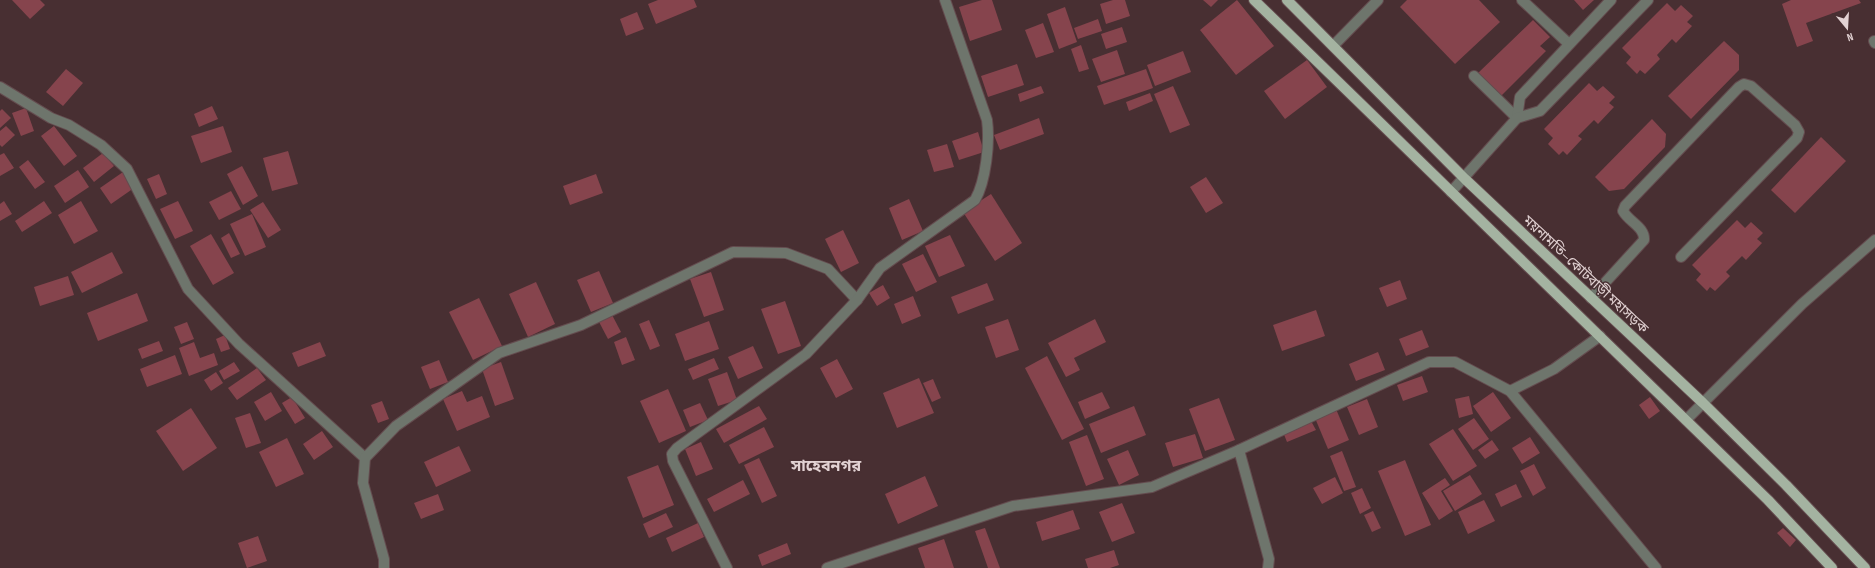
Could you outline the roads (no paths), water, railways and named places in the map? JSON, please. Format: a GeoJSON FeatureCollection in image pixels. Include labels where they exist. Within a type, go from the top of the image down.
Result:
{"type":"FeatureCollection","features":[{"type":"Feature","properties":{"kind":"main road"},"geometry":{"type":"LineString","coordinates":[[1254,0],[1768,500],[1832,568]]}},
{"type":"Feature","properties":{"kind":"main road","name":"ময়নামতি–কোটবাড়ী মহাসড়ক"},"geometry":{"type":"LineString","coordinates":[[1287,0],[1465,179],[1703,403],[1791,490],[1865,568]]}},
{"type":"Feature","properties":{"kind":"street"},"geometry":{"type":"LineString","coordinates":[[727,568],[673,461],[672,454],[677,448],[806,354],[857,300],[880,268],[975,200],[980,190],[989,136],[987,120],[946,0]]}},
{"type":"Feature","properties":{"kind":"street"},"geometry":{"type":"LineString","coordinates":[[1333,46],[1378,0]]}},
{"type":"Feature","properties":{"kind":"street"},"geometry":{"type":"LineString","coordinates":[[1522,0],[1569,44]]}},
{"type":"Feature","properties":{"kind":"street"},"geometry":{"type":"LineString","coordinates":[[1452,192],[1517,118],[1520,97],[1611,0]]}},
{"type":"Feature","properties":{"kind":"street"},"geometry":{"type":"LineString","coordinates":[[1517,118],[1540,111],[1648,0]]}},
{"type":"Feature","properties":{"kind":"street"},"geometry":{"type":"LineString","coordinates":[[1474,76],[1517,118]]}},
{"type":"Feature","properties":{"kind":"street"},"geometry":{"type":"LineString","coordinates":[[1591,298],[1644,240],[1644,235],[1641,229],[1626,217],[1623,211],[1625,206],[1739,87],[1744,84],[1751,86],[1795,125],[1799,132],[1797,138],[1681,258]]}},
{"type":"Feature","properties":{"kind":"street"},"geometry":{"type":"LineString","coordinates":[[0,87],[51,118],[69,125],[101,145],[127,169],[188,289],[239,344],[365,458]]}},
{"type":"Feature","properties":{"kind":"street"},"geometry":{"type":"LineString","coordinates":[[1686,420],[1802,304],[1875,240]]}},
{"type":"Feature","properties":{"kind":"street"},"geometry":{"type":"LineString","coordinates":[[384,568],[384,559],[363,483],[365,458],[396,426],[499,353],[581,325],[733,252],[786,254],[828,269],[857,300]]}},
{"type":"Feature","properties":{"kind":"street"},"geometry":{"type":"LineString","coordinates":[[1510,391],[1554,369],[1600,336]]}},
{"type":"Feature","properties":{"kind":"street"},"geometry":{"type":"LineString","coordinates":[[827,568],[1013,506],[1152,486],[1239,450],[1428,362],[1455,362],[1510,391],[1656,568]]}},
{"type":"Feature","properties":{"kind":"street"},"geometry":{"type":"LineString","coordinates":[[1239,450],[1269,559],[1268,568]]}},
{"type":"Feature","properties":{"kind":"district","name":"সাহেবনগর"},"geometry":{"type":"Point","coordinates":[826,465]}}]}
